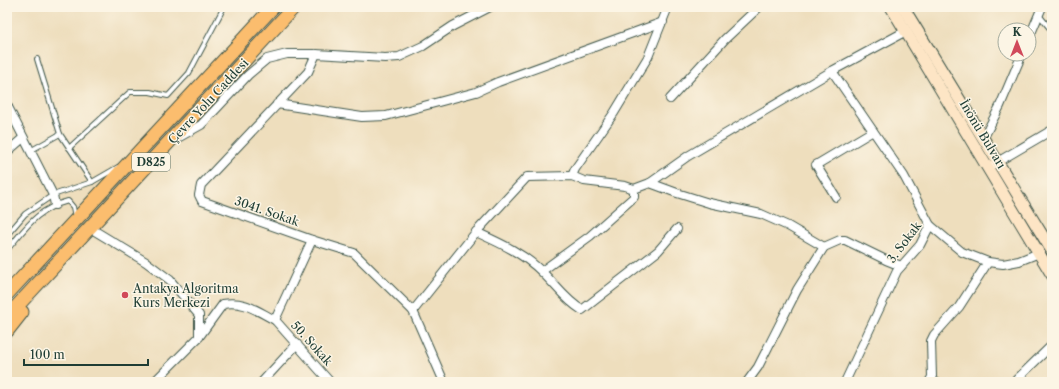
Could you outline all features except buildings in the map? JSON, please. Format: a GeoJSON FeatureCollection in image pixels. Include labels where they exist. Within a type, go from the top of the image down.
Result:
{"type":"FeatureCollection","features":[{"type":"Feature","properties":{"kind":"highway","name":"Çevre Yolu Caddesi"},"geometry":{"type":"LineString","coordinates":[[7,294],[273,7]]}},
{"type":"Feature","properties":{"kind":"highway","name":"Çevre Yolu Caddesi"},"geometry":{"type":"LineString","coordinates":[[7,318],[294,7]]}},
{"type":"Feature","properties":{"kind":"highway"},"geometry":{"type":"LineString","coordinates":[[7,284],[71,225]]}},
{"type":"Feature","properties":{"kind":"highway"},"geometry":{"type":"LineString","coordinates":[[7,331],[80,239]]}},
{"type":"Feature","properties":{"kind":"main road","name":"İnönü Bulvarı"},"geometry":{"type":"LineString","coordinates":[[891,7],[1052,275]]}},
{"type":"Feature","properties":{"kind":"main road","name":"İnönü Bulvarı"},"geometry":{"type":"LineString","coordinates":[[903,7],[1052,250]]}},
{"type":"Feature","properties":{"kind":"street"},"geometry":{"type":"LineString","coordinates":[[168,144],[201,126],[248,75],[267,59],[287,54],[385,58],[399,57],[423,46],[453,26],[490,7]]}},
{"type":"Feature","properties":{"kind":"street"},"geometry":{"type":"LineString","coordinates":[[572,176],[575,168],[614,113],[648,57],[668,7]]}},
{"type":"Feature","properties":{"kind":"street"},"geometry":{"type":"LineString","coordinates":[[670,99],[725,38],[759,7]]}},
{"type":"Feature","properties":{"kind":"street"},"geometry":{"type":"LineString","coordinates":[[1036,22],[1040,11]]}},
{"type":"Feature","properties":{"kind":"street"},"geometry":{"type":"LineString","coordinates":[[277,104],[362,117],[386,116],[476,92],[498,82],[663,22]]}},
{"type":"Feature","properties":{"kind":"street"},"geometry":{"type":"LineString","coordinates":[[413,311],[476,232],[526,177],[572,176],[584,181],[626,186],[634,189],[650,183],[688,156],[832,71],[906,31]]}},
{"type":"Feature","properties":{"kind":"street","name":"3041. Sokak"},"geometry":{"type":"LineString","coordinates":[[316,54],[308,72],[201,185],[199,195],[202,201],[312,240],[354,253],[413,311],[444,382]]}},
{"type":"Feature","properties":{"kind":"street"},"geometry":{"type":"LineString","coordinates":[[983,139],[1000,106],[1019,62]]}},
{"type":"Feature","properties":{"kind":"street"},"geometry":{"type":"LineString","coordinates":[[832,71],[904,176],[930,225]]}},
{"type":"Feature","properties":{"kind":"street"},"geometry":{"type":"LineString","coordinates":[[7,106],[52,195],[54,205]]}},
{"type":"Feature","properties":{"kind":"street"},"geometry":{"type":"LineString","coordinates":[[989,169],[998,161],[1052,130]]}},
{"type":"Feature","properties":{"kind":"street"},"geometry":{"type":"LineString","coordinates":[[836,197],[816,165],[873,131]]}},
{"type":"Feature","properties":{"kind":"street"},"geometry":{"type":"LineString","coordinates":[[7,152],[23,138]]}},
{"type":"Feature","properties":{"kind":"street"},"geometry":{"type":"LineString","coordinates":[[650,183],[709,203],[761,214],[788,226],[824,247]]}},
{"type":"Feature","properties":{"kind":"street"},"geometry":{"type":"LineString","coordinates":[[542,271],[590,236],[634,197],[634,189]]}},
{"type":"Feature","properties":{"kind":"street","name":"3. Sokak"},"geometry":{"type":"LineString","coordinates":[[845,382],[897,271],[920,245],[930,225],[962,252],[988,262],[1003,264],[1019,261],[1039,253]]}},
{"type":"Feature","properties":{"kind":"street"},"geometry":{"type":"LineString","coordinates":[[90,228],[146,262],[170,280],[199,315],[199,337]]}},
{"type":"Feature","properties":{"kind":"street"},"geometry":{"type":"LineString","coordinates":[[476,232],[512,248],[542,271],[572,304],[582,310],[658,251],[677,229]]}},
{"type":"Feature","properties":{"kind":"street"},"geometry":{"type":"LineString","coordinates":[[154,382],[199,337],[223,304],[233,302],[244,304],[275,320],[312,240]]}},
{"type":"Feature","properties":{"kind":"street"},"geometry":{"type":"LineString","coordinates":[[747,382],[758,367],[797,290],[824,247],[840,240],[845,240],[901,266]]}},
{"type":"Feature","properties":{"kind":"street"},"geometry":{"type":"LineString","coordinates":[[934,380],[931,341],[936,332],[958,307],[988,262]]}},
{"type":"Feature","properties":{"kind":"street","name":"50. Sokak"},"geometry":{"type":"LineString","coordinates":[[275,320],[330,382]]}},
{"type":"Feature","properties":{"kind":"street"},"geometry":{"type":"LineString","coordinates":[[262,382],[297,344]]}},
{"type":"Feature","properties":{"kind":"street"},"geometry":{"type":"LineString","coordinates":[[1014,382],[1052,345]]}},
{"type":"Feature","properties":{"kind":"lane"},"geometry":{"type":"LineString","coordinates":[[69,148],[130,92],[150,92],[168,96],[189,73],[224,7]]}},
{"type":"Feature","properties":{"kind":"lane"},"geometry":{"type":"LineString","coordinates":[[1040,11],[1052,31]]}},
{"type":"Feature","properties":{"kind":"lane"},"geometry":{"type":"LineString","coordinates":[[37,59],[60,134],[92,182]]}},
{"type":"Feature","properties":{"kind":"lane"},"geometry":{"type":"LineString","coordinates":[[30,151],[60,134]]}},
{"type":"Feature","properties":{"kind":"lane"},"geometry":{"type":"LineString","coordinates":[[7,235],[25,214],[52,195],[92,182],[132,160]]}},
{"type":"Feature","properties":{"kind":"lane"},"geometry":{"type":"LineString","coordinates":[[7,250],[37,216],[54,205],[68,201],[73,207],[71,225]]}},
{"type":"Feature","properties":{"kind":"place","name":"Antakya Algoritma Kurs Merkezi"},"geometry":{"type":"Point","coordinates":[125,295]}}]}
